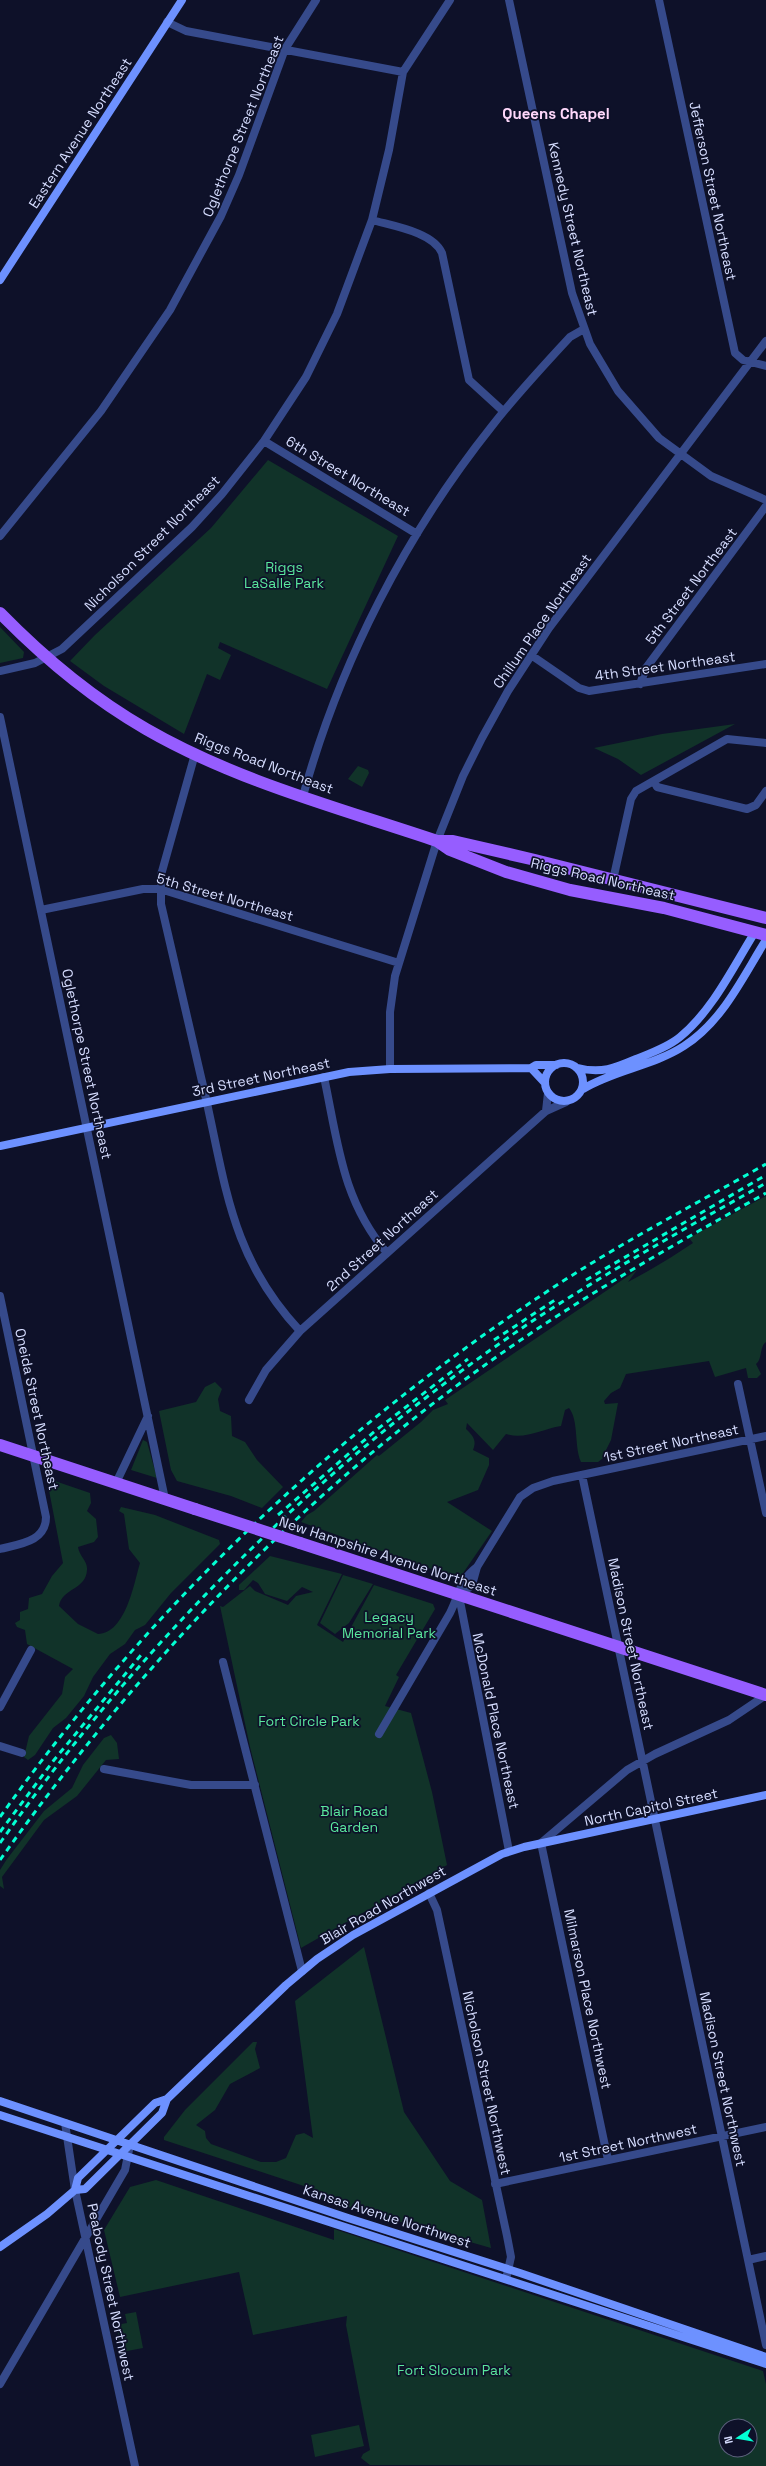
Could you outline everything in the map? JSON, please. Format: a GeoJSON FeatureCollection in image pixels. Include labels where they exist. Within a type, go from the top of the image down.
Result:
{"type":"FeatureCollection","features":[{"type":"Feature","properties":{"kind":"main road","name":"Riggs Road Northeast"},"geometry":{"type":"LineString","coordinates":[[0,613],[46,658],[124,716],[195,754],[244,775],[437,841],[450,850],[506,872],[570,890],[664,908],[761,934]]}},
{"type":"Feature","properties":{"kind":"main road","name":"Riggs Road Northeast"},"geometry":{"type":"LineString","coordinates":[[437,841],[453,841],[765,916]]}},
{"type":"Feature","properties":{"kind":"main road"},"geometry":{"type":"LineString","coordinates":[[761,934],[765,916]]}},
{"type":"Feature","properties":{"kind":"main road","name":"New Hampshire Avenue Northeast"},"geometry":{"type":"LineString","coordinates":[[0,1445],[766,1695]]}},
{"type":"Feature","properties":{"kind":"street","name":"Eastern Avenue Northeast"},"geometry":{"type":"LineString","coordinates":[[0,280],[182,0]]}},
{"type":"Feature","properties":{"kind":"street","name":"Oglethorpe Street Northeast"},"geometry":{"type":"LineString","coordinates":[[0,536],[101,411],[142,354],[173,307],[221,216],[239,175],[285,49],[316,0]]}},
{"type":"Feature","properties":{"kind":"street","name":"Nicholson Street Northeast"},"geometry":{"type":"LineString","coordinates":[[46,658],[62,648],[192,527],[232,483],[264,441],[302,384],[324,342],[350,284],[372,220],[390,150],[403,72],[450,0]]}},
{"type":"Feature","properties":{"kind":"street","name":"Kennedy Street Northeast"},"geometry":{"type":"LineString","coordinates":[[509,0],[572,294],[584,329],[599,361],[626,402],[650,430],[680,455],[723,483],[766,500]]}},
{"type":"Feature","properties":{"kind":"street","name":"Jefferson Street Northeast"},"geometry":{"type":"LineString","coordinates":[[659,0],[734,353],[740,359],[766,366]]}},
{"type":"Feature","properties":{"kind":"street"},"geometry":{"type":"LineString","coordinates":[[168,22],[181,30],[403,72]]}},
{"type":"Feature","properties":{"kind":"street"},"geometry":{"type":"LineString","coordinates":[[372,220],[428,237],[438,245],[442,253],[470,380],[503,411]]}},
{"type":"Feature","properties":{"kind":"street"},"geometry":{"type":"LineString","coordinates":[[303,796],[320,740],[354,655],[377,606],[417,534],[467,458],[503,411],[570,337],[584,329]]}},
{"type":"Feature","properties":{"kind":"street","name":"Chillum Place Northeast"},"geometry":{"type":"LineString","coordinates":[[390,1069],[390,1012],[399,963],[437,841],[463,776],[482,738],[531,655],[766,342]]}},
{"type":"Feature","properties":{"kind":"street","name":"6th Street Northeast"},"geometry":{"type":"LineString","coordinates":[[264,441],[417,534]]}},
{"type":"Feature","properties":{"kind":"street","name":"5th Street Northeast"},"geometry":{"type":"LineString","coordinates":[[640,684],[646,668],[766,506]]}},
{"type":"Feature","properties":{"kind":"street","name":"4th Street Northeast"},"geometry":{"type":"LineString","coordinates":[[531,655],[582,690],[640,684],[766,664]]}},
{"type":"Feature","properties":{"kind":"street"},"geometry":{"type":"LineString","coordinates":[[0,671],[46,658]]}},
{"type":"Feature","properties":{"kind":"street","name":"Oglethorpe Street Northeast"},"geometry":{"type":"LineString","coordinates":[[0,716],[165,1499]]}},
{"type":"Feature","properties":{"kind":"street"},"geometry":{"type":"LineString","coordinates":[[613,880],[631,799],[636,791],[727,739],[766,743]]}},
{"type":"Feature","properties":{"kind":"street"},"geometry":{"type":"LineString","coordinates":[[195,754],[161,875],[161,904],[231,1211],[242,1245],[269,1295],[300,1331]]}},
{"type":"Feature","properties":{"kind":"street"},"geometry":{"type":"LineString","coordinates":[[654,781],[657,787],[747,809],[756,805],[766,791]]}},
{"type":"Feature","properties":{"kind":"street","name":"5th Street Northeast"},"geometry":{"type":"LineString","coordinates":[[41,910],[143,889],[160,889],[399,963]]}},
{"type":"Feature","properties":{"kind":"street"},"geometry":{"type":"LineString","coordinates":[[545,1083],[547,1073],[556,1065],[567,1063],[578,1068],[604,1071],[651,1053],[679,1038],[703,1013],[761,934]]}},
{"type":"Feature","properties":{"kind":"street"},"geometry":{"type":"LineString","coordinates":[[548,1093],[556,1100],[566,1102],[576,1098],[583,1089],[600,1079],[684,1047],[716,1020],[766,940]]}},
{"type":"Feature","properties":{"kind":"street","name":"3rd Street Northeast"},"geometry":{"type":"LineString","coordinates":[[0,1146],[324,1077],[361,1071],[390,1069],[532,1068],[536,1065],[556,1065]]}},
{"type":"Feature","properties":{"kind":"street"},"geometry":{"type":"LineString","coordinates":[[532,1068],[545,1083],[548,1093],[546,1111]]}},
{"type":"Feature","properties":{"kind":"street"},"geometry":{"type":"LineString","coordinates":[[578,1068],[583,1078],[583,1089]]}},
{"type":"Feature","properties":{"kind":"street"},"geometry":{"type":"LineString","coordinates":[[324,1077],[348,1187],[365,1224],[387,1253]]}},
{"type":"Feature","properties":{"kind":"street","name":"2nd Street Northeast"},"geometry":{"type":"LineString","coordinates":[[249,1400],[266,1370],[300,1331],[546,1111],[566,1102]]}},
{"type":"Feature","properties":{"kind":"street","name":"Oneida Street Northeast"},"geometry":{"type":"LineString","coordinates":[[0,1296],[46,1513],[44,1528],[33,1540],[0,1549]]}},
{"type":"Feature","properties":{"kind":"street"},"geometry":{"type":"LineString","coordinates":[[738,1384],[766,1513]]}},
{"type":"Feature","properties":{"kind":"street"},"geometry":{"type":"LineString","coordinates":[[116,1483],[148,1416]]}},
{"type":"Feature","properties":{"kind":"street","name":"1st Street Northeast"},"geometry":{"type":"LineString","coordinates":[[379,1734],[459,1596],[472,1585],[477,1566],[524,1494],[544,1483],[766,1436]]}},
{"type":"Feature","properties":{"kind":"street","name":"Madison Street Northeast"},"geometry":{"type":"LineString","coordinates":[[582,1475],[654,1819]]}},
{"type":"Feature","properties":{"kind":"street","name":"McDonald Place Northeast"},"geometry":{"type":"LineString","coordinates":[[459,1596],[461,1616],[509,1851]]}},
{"type":"Feature","properties":{"kind":"street"},"geometry":{"type":"LineString","coordinates":[[0,1708],[31,1650]]}},
{"type":"Feature","properties":{"kind":"street"},"geometry":{"type":"LineString","coordinates":[[223,1662],[302,1971]]}},
{"type":"Feature","properties":{"kind":"street"},"geometry":{"type":"LineString","coordinates":[[541,1843],[627,1770],[642,1760],[713,1728],[766,1695]]}},
{"type":"Feature","properties":{"kind":"street"},"geometry":{"type":"LineString","coordinates":[[0,1746],[22,1753]]}},
{"type":"Feature","properties":{"kind":"street"},"geometry":{"type":"LineString","coordinates":[[104,1768],[191,1785],[255,1785]]}},
{"type":"Feature","properties":{"kind":"street","name":"North Capitol Street"},"geometry":{"type":"LineString","coordinates":[[541,1843],[766,1795]]}},
{"type":"Feature","properties":{"kind":"street","name":"Madison Street Northwest"},"geometry":{"type":"LineString","coordinates":[[654,1819],[766,2345]]}},
{"type":"Feature","properties":{"kind":"street","name":"Blair Road Northwest"},"geometry":{"type":"LineString","coordinates":[[75,2190],[78,2178],[155,2103],[167,2099],[302,1971],[353,1935],[429,1893],[509,1851],[541,1843]]}},
{"type":"Feature","properties":{"kind":"street","name":"Milmarson Place Northwest"},"geometry":{"type":"LineString","coordinates":[[541,1843],[608,2160]]}},
{"type":"Feature","properties":{"kind":"street","name":"Nicholson Street Northwest"},"geometry":{"type":"LineString","coordinates":[[429,1893],[436,1910],[511,2257],[506,2279]]}},
{"type":"Feature","properties":{"kind":"street","name":"Blair Road Northwest"},"geometry":{"type":"LineString","coordinates":[[0,2247],[47,2214],[75,2190],[85,2189],[162,2113],[167,2099]]}},
{"type":"Feature","properties":{"kind":"street","name":"Kansas Avenue Northwest"},"geometry":{"type":"LineString","coordinates":[[0,2101],[766,2357]]}},
{"type":"Feature","properties":{"kind":"street","name":"Kansas Avenue Northwest"},"geometry":{"type":"LineString","coordinates":[[0,2115],[766,2364]]}},
{"type":"Feature","properties":{"kind":"street","name":"Peabody Street Northwest"},"geometry":{"type":"LineString","coordinates":[[65,2123],[75,2190],[135,2466]]}},
{"type":"Feature","properties":{"kind":"street","name":"1st Street Northwest"},"geometry":{"type":"LineString","coordinates":[[495,2184],[766,2126]]}},
{"type":"Feature","properties":{"kind":"street"},"geometry":{"type":"LineString","coordinates":[[0,2384],[125,2170],[129,2158],[130,2145]]}},
{"type":"Feature","properties":{"kind":"street"},"geometry":{"type":"LineString","coordinates":[[748,2260],[766,2256]]}},
{"type":"Feature","properties":{"kind":"green space","name":"Riggs LaSalle Park"},"geometry":{"type":"Polygon","coordinates":[[[268,460],[398,536],[327,689],[220,642],[218,648],[231,655],[220,680],[207,674],[184,734],[104,686],[70,661],[95,635],[211,528],[268,460]]]}},
{"type":"Feature","properties":{"kind":"green space"},"geometry":{"type":"Polygon","coordinates":[[[0,627],[24,652],[23,658],[0,663],[0,627]]]}},
{"type":"Feature","properties":{"kind":"green space"},"geometry":{"type":"Polygon","coordinates":[[[735,724],[641,775],[618,759],[594,748],[662,734],[735,724]]]}},
{"type":"Feature","properties":{"kind":"green space"},"geometry":{"type":"Polygon","coordinates":[[[358,766],[368,770],[369,773],[362,787],[348,779],[358,766]]]}},
{"type":"Feature","properties":{"kind":"green space"},"geometry":{"type":"Polygon","coordinates":[[[766,1196],[766,1342],[762,1347],[760,1359],[756,1364],[761,1374],[757,1378],[748,1378],[746,1368],[715,1377],[709,1361],[626,1374],[620,1388],[611,1393],[604,1401],[605,1404],[618,1403],[611,1440],[606,1450],[607,1455],[598,1462],[581,1462],[574,1419],[569,1408],[565,1410],[561,1426],[527,1435],[513,1436],[506,1434],[493,1450],[467,1423],[466,1429],[472,1436],[475,1443],[473,1450],[489,1458],[489,1465],[478,1490],[447,1502],[492,1531],[459,1579],[301,1522],[307,1515],[314,1511],[377,1455],[379,1456],[421,1422],[433,1410],[448,1404],[445,1400],[637,1270],[628,1282],[693,1243],[689,1238],[766,1196]]]}},
{"type":"Feature","properties":{"kind":"green space"},"geometry":{"type":"Polygon","coordinates":[[[215,1382],[222,1389],[218,1399],[220,1411],[231,1416],[232,1436],[245,1442],[257,1460],[283,1487],[262,1508],[231,1496],[177,1481],[171,1470],[159,1411],[196,1402],[205,1387],[215,1382]]]}},
{"type":"Feature","properties":{"kind":"green space"},"geometry":{"type":"Polygon","coordinates":[[[143,1440],[147,1442],[157,1478],[131,1470],[143,1440]]]}},
{"type":"Feature","properties":{"kind":"green space"},"geometry":{"type":"Polygon","coordinates":[[[49,1479],[90,1493],[91,1503],[87,1511],[96,1519],[98,1537],[94,1542],[78,1547],[87,1567],[86,1577],[83,1582],[64,1596],[59,1606],[78,1624],[98,1634],[108,1631],[116,1625],[122,1616],[127,1606],[140,1563],[129,1549],[124,1514],[119,1511],[121,1507],[155,1515],[219,1540],[220,1544],[171,1593],[145,1625],[135,1630],[125,1644],[110,1654],[93,1677],[84,1696],[66,1718],[53,1728],[35,1755],[28,1760],[24,1757],[29,1736],[62,1694],[65,1677],[73,1669],[27,1644],[25,1630],[17,1627],[15,1623],[20,1620],[20,1612],[28,1609],[29,1598],[42,1594],[52,1576],[63,1563],[47,1480],[49,1479]]]}},
{"type":"Feature","properties":{"kind":"green space","name":"Fort Circle Park"},"geometry":{"type":"Polygon","coordinates":[[[270,1556],[342,1574],[317,1625],[343,1642],[374,1585],[433,1604],[435,1609],[396,1675],[399,1677],[385,1706],[411,1713],[432,1792],[447,1865],[301,1948],[250,1747],[220,1606],[223,1607],[250,1586],[255,1591],[288,1605],[296,1596],[313,1592],[302,1587],[287,1601],[265,1594],[258,1583],[253,1580],[244,1590],[239,1590],[239,1585],[270,1556]]]}},
{"type":"Feature","properties":{"kind":"green space"},"geometry":{"type":"Polygon","coordinates":[[[343,1575],[373,1584],[349,1623],[335,1634],[320,1623],[343,1575]]]}},
{"type":"Feature","properties":{"kind":"green space"},"geometry":{"type":"Polygon","coordinates":[[[111,1735],[117,1743],[119,1759],[106,1760],[77,1796],[44,1820],[2,1877],[4,1889],[0,1886],[0,1870],[7,1859],[44,1811],[72,1788],[83,1765],[104,1738],[111,1735]]]}},
{"type":"Feature","properties":{"kind":"green space"},"geometry":{"type":"Polygon","coordinates":[[[364,1947],[404,2112],[450,2181],[482,2200],[491,2248],[321,2199],[319,2191],[164,2140],[164,2137],[185,2110],[253,2042],[257,2042],[255,2049],[260,2068],[230,2084],[215,2110],[196,2125],[205,2131],[206,2138],[211,2144],[261,2162],[276,2162],[286,2158],[296,2135],[304,2133],[313,2138],[295,2001],[364,1947]]]}},
{"type":"Feature","properties":{"kind":"green space","name":"Fort Slocum Park"},"geometry":{"type":"Polygon","coordinates":[[[156,2180],[334,2240],[334,2229],[763,2371],[766,2384],[766,2466],[370,2465],[361,2458],[363,2454],[370,2450],[346,2325],[347,2316],[253,2335],[239,2272],[120,2297],[104,2230],[130,2187],[156,2180]]]}},
{"type":"Feature","properties":{"kind":"green space"},"geometry":{"type":"Polygon","coordinates":[[[136,2312],[143,2348],[122,2352],[116,2325],[127,2323],[125,2314],[136,2312]]]}},
{"type":"Feature","properties":{"kind":"green space"},"geometry":{"type":"Polygon","coordinates":[[[359,2425],[364,2446],[315,2457],[311,2435],[359,2425]]]}},
{"type":"Feature","properties":{"kind":"railway"},"geometry":{"type":"LineString","coordinates":[[0,1817],[59,1738],[123,1662],[189,1589],[260,1519],[333,1453],[410,1390],[489,1331],[571,1276],[643,1233],[766,1164]]}},
{"type":"Feature","properties":{"kind":"railway"},"geometry":{"type":"LineString","coordinates":[[586,1280],[766,1175]]}},
{"type":"Feature","properties":{"kind":"railway"},"geometry":{"type":"LineString","coordinates":[[0,1843],[55,1768],[114,1696],[176,1626],[240,1560],[308,1496],[379,1435],[452,1378],[528,1324],[616,1269],[766,1183]]}},
{"type":"Feature","properties":{"kind":"railway"},"geometry":{"type":"LineString","coordinates":[[0,1860],[52,1790],[106,1722],[163,1656],[222,1592],[284,1531],[348,1473],[415,1418],[519,1341],[623,1275],[766,1193]]}},
{"type":"Feature","properties":{"kind":"railway"},"geometry":{"type":"LineString","coordinates":[[494,1340],[558,1298]]}},
{"type":"Feature","properties":{"kind":"railway"},"geometry":{"type":"LineString","coordinates":[[278,1515],[375,1431],[468,1359]]}},
{"type":"Feature","properties":{"kind":"railway"},"geometry":{"type":"LineString","coordinates":[[0,1832],[54,1760],[141,1655]]}},
{"type":"Feature","properties":{"kind":"district","name":"Queens Chapel"},"geometry":{"type":"Point","coordinates":[556,114]}},
{"type":"Feature","properties":{"kind":"park label","name":"Legacy Memorial Park"},"geometry":{"type":"Point","coordinates":[389,1626]}},
{"type":"Feature","properties":{"kind":"park label","name":"Blair Road Garden"},"geometry":{"type":"Point","coordinates":[354,1820]}}]}
